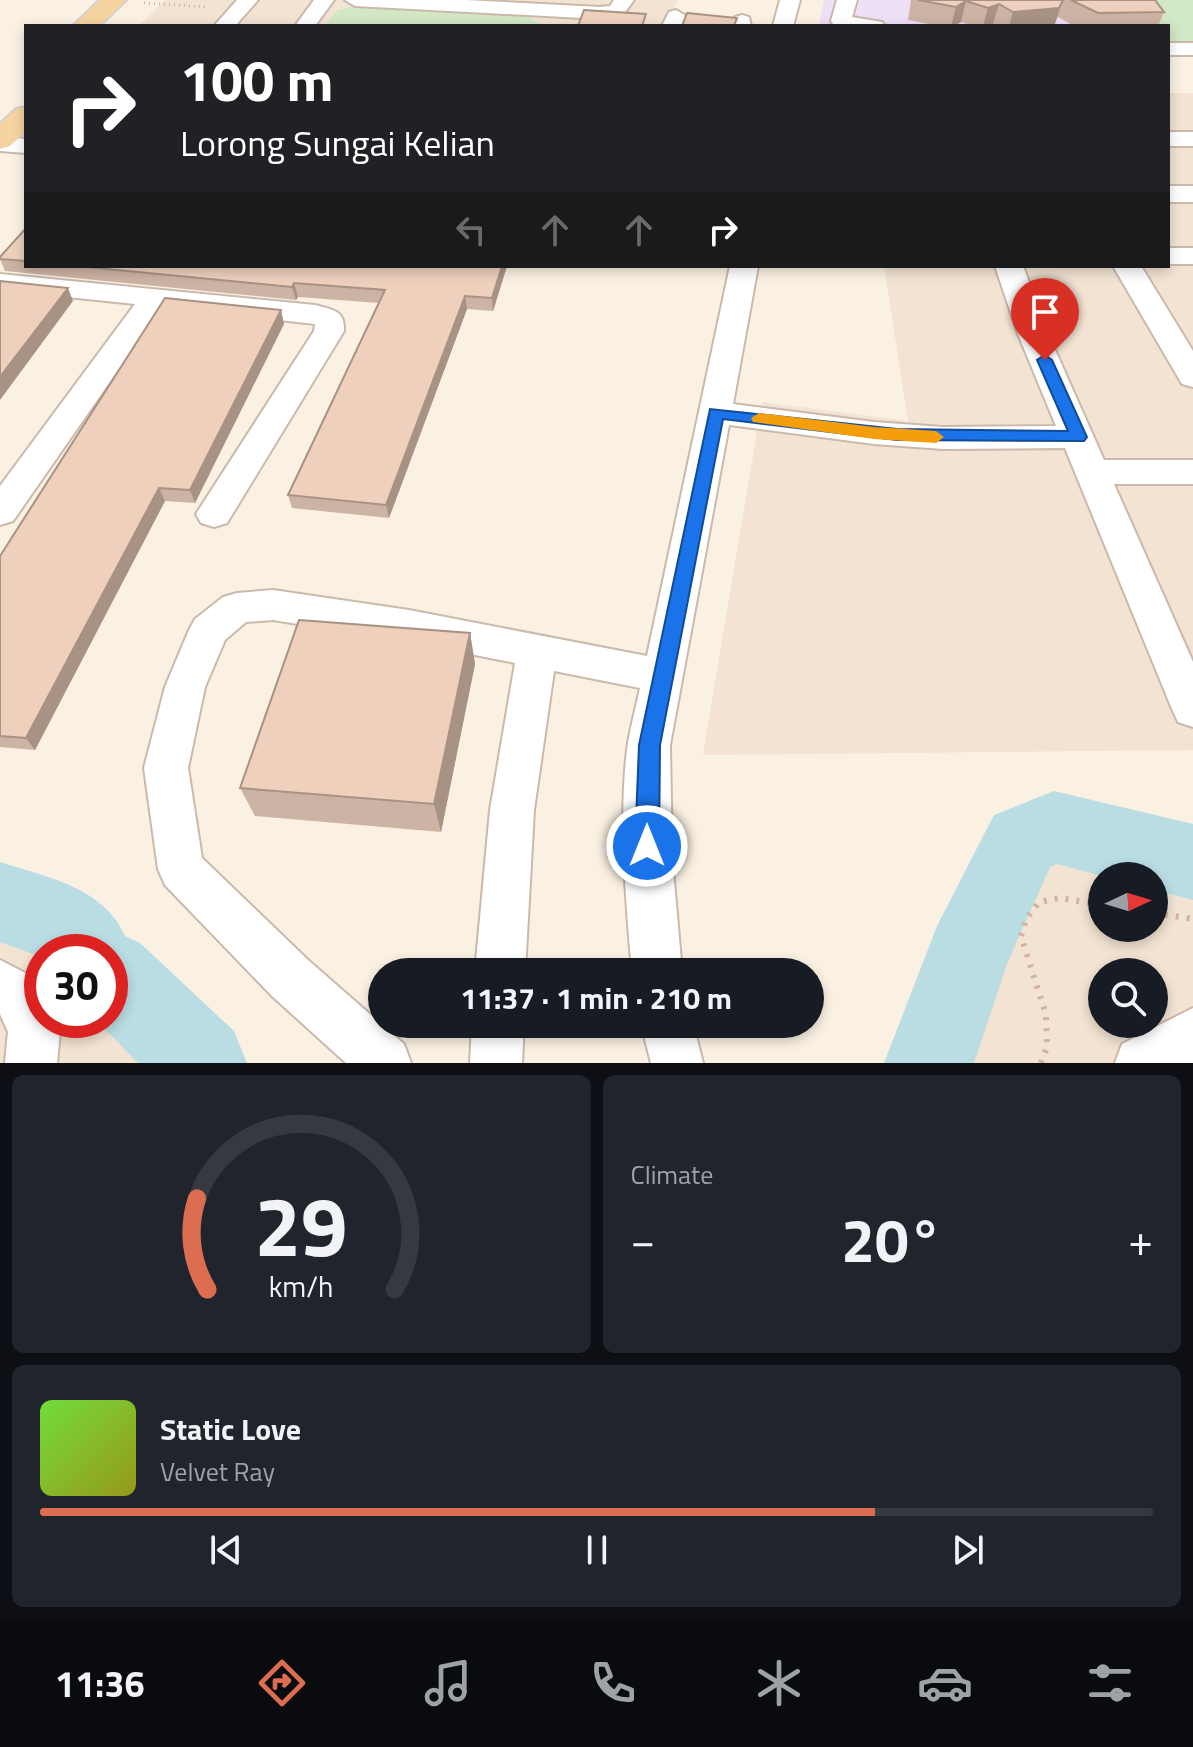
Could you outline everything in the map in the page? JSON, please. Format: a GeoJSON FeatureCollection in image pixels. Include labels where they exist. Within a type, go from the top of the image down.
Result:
{"type":"FeatureCollection","features":[{"type":"Feature","properties":{"kind":"main road"},"geometry":{"type":"LineString","coordinates":[[90,24],[123,12]]}},
{"type":"Feature","properties":{"kind":"main road"},"geometry":{"type":"LineString","coordinates":[[0,142],[12,105]]}},
{"type":"Feature","properties":{"kind":"street"},"geometry":{"type":"LineString","coordinates":[[226,24],[248,0]]}},
{"type":"Feature","properties":{"kind":"street"},"geometry":{"type":"LineString","coordinates":[[306,24],[324,0]]}},
{"type":"Feature","properties":{"kind":"street"},"geometry":{"type":"LineString","coordinates":[[355,0],[473,3],[562,19],[620,5]]}},
{"type":"Feature","properties":{"kind":"street"},"geometry":{"type":"LineString","coordinates":[[784,24],[790,0]]}},
{"type":"Feature","properties":{"kind":"street"},"geometry":{"type":"LineString","coordinates":[[847,0],[841,21],[884,22]]}},
{"type":"Feature","properties":{"kind":"street"},"geometry":{"type":"LineString","coordinates":[[1170,49],[1193,49]]}},
{"type":"Feature","properties":{"kind":"street"},"geometry":{"type":"LineString","coordinates":[[1170,139],[1193,139]]}},
{"type":"Feature","properties":{"kind":"street"},"geometry":{"type":"LineString","coordinates":[[0,142],[24,146]]}},
{"type":"Feature","properties":{"kind":"street"},"geometry":{"type":"LineString","coordinates":[[1170,194],[1193,194]]}},
{"type":"Feature","properties":{"kind":"street"},"geometry":{"type":"LineString","coordinates":[[1170,256],[1193,256]]}},
{"type":"Feature","properties":{"kind":"street"},"geometry":{"type":"LineString","coordinates":[[655,958],[649,899],[646,819],[649,745],[744,268]]}},
{"type":"Feature","properties":{"kind":"street"},"geometry":{"type":"LineString","coordinates":[[1010,268],[1033,334],[1193,709]]}},
{"type":"Feature","properties":{"kind":"street"},"geometry":{"type":"LineString","coordinates":[[1128,268],[1193,377]]}},
{"type":"Feature","properties":{"kind":"street"},"geometry":{"type":"LineString","coordinates":[[0,282],[315,314],[330,319],[329,331],[214,514]]}},
{"type":"Feature","properties":{"kind":"street"},"geometry":{"type":"LineString","coordinates":[[0,512],[155,297]]}},
{"type":"Feature","properties":{"kind":"street"},"geometry":{"type":"LineString","coordinates":[[716,413],[915,436],[1078,437]]}},
{"type":"Feature","properties":{"kind":"street"},"geometry":{"type":"LineString","coordinates":[[1093,472],[1193,472]]}},
{"type":"Feature","properties":{"kind":"street"},"geometry":{"type":"LineString","coordinates":[[385,1063],[290,978],[181,869],[166,768],[185,687],[209,630],[237,608],[273,605],[409,626],[662,676]]}},
{"type":"Feature","properties":{"kind":"street"},"geometry":{"type":"LineString","coordinates":[[501,958],[504,885],[518,746],[538,651]]}},
{"type":"Feature","properties":{"kind":"street"},"geometry":{"type":"LineString","coordinates":[[0,985],[23,999],[34,1032],[31,1063]]}},
{"type":"Feature","properties":{"kind":"street"},"geometry":{"type":"LineString","coordinates":[[1141,1063],[1193,1034]]}},
{"type":"Feature","properties":{"kind":"street"},"geometry":{"type":"LineString","coordinates":[[496,1063],[497,1038]]}},
{"type":"Feature","properties":{"kind":"street"},"geometry":{"type":"LineString","coordinates":[[671,1038],[677,1063]]}},
{"type":"Feature","properties":{"kind":"path"},"geometry":{"type":"LineString","coordinates":[[1041,1063],[1047,1047],[1046,1015],[1021,936],[1026,919],[1039,902],[1059,898],[1088,903]]}},
{"type":"Feature","properties":{"kind":"path"},"geometry":{"type":"LineString","coordinates":[[1168,915],[1193,919]]}},
{"type":"Feature","properties":{"kind":"shaded area"},"geometry":{"type":"Polygon","coordinates":[[[165,0],[678,0],[665,24],[141,24],[165,0]]]}},
{"type":"Feature","properties":{"kind":"shaded area"},"geometry":{"type":"Polygon","coordinates":[[[824,0],[1193,0],[1193,42],[1170,42],[1170,24],[819,24],[824,0]]]}},
{"type":"Feature","properties":{"kind":"shaded area"},"geometry":{"type":"Polygon","coordinates":[[[1170,93],[1193,93],[1193,750],[703,755],[762,402],[908,421],[884,268],[1170,268],[1170,93]]]}},
{"type":"Feature","properties":{"kind":"shaded area"},"geometry":{"type":"Polygon","coordinates":[[[1054,827],[1193,862],[1193,1063],[929,1063],[967,956],[1022,841],[1054,827]]]}},
{"type":"Feature","properties":{"kind":"shaded area"},"geometry":{"type":"Polygon","coordinates":[[[0,902],[60,923],[71,934],[24,934],[24,1038],[128,1038],[128,991],[202,1063],[0,1063],[0,902]]]}},
{"type":"Feature","properties":{"kind":"green space"},"geometry":{"type":"Polygon","coordinates":[[[1130,0],[1193,0],[1193,42],[1170,42],[1170,24],[1149,24],[1130,0]]]}},
{"type":"Feature","properties":{"kind":"green space"},"geometry":{"type":"Polygon","coordinates":[[[354,6],[528,16],[540,24],[326,24],[336,11],[354,6]]]}},
{"type":"Feature","properties":{"kind":"building"},"geometry":{"type":"Polygon","coordinates":[[[918,0],[1063,0],[1059,8],[1013,12],[999,4],[988,8],[966,1],[956,7],[918,0]]]}},
{"type":"Feature","properties":{"kind":"building"},"geometry":{"type":"Polygon","coordinates":[[[1071,0],[1155,0],[1164,12],[1098,13],[1071,0]]]}},
{"type":"Feature","properties":{"kind":"building"},"geometry":{"type":"Polygon","coordinates":[[[584,10],[646,14],[643,24],[579,24],[584,10]]]}},
{"type":"Feature","properties":{"kind":"building"},"geometry":{"type":"Polygon","coordinates":[[[687,13],[737,18],[735,24],[683,24],[687,13]]]}},
{"type":"Feature","properties":{"kind":"building"},"geometry":{"type":"Polygon","coordinates":[[[24,230],[24,261],[0,257],[24,230]]]}},
{"type":"Feature","properties":{"kind":"building"},"geometry":{"type":"Polygon","coordinates":[[[97,268],[501,268],[492,298],[465,296],[386,505],[288,495],[385,290],[294,283],[292,287],[97,268]]]}},
{"type":"Feature","properties":{"kind":"building"},"geometry":{"type":"Polygon","coordinates":[[[0,281],[68,288],[0,377],[0,281]]]}},
{"type":"Feature","properties":{"kind":"building"},"geometry":{"type":"Polygon","coordinates":[[[165,298],[281,310],[190,490],[159,488],[26,738],[0,736],[0,556],[165,298]]]}},
{"type":"Feature","properties":{"kind":"building"},"geometry":{"type":"Polygon","coordinates":[[[299,620],[470,633],[434,804],[240,788],[299,620]]]}},
{"type":"Feature","properties":{"kind":"waterway"},"geometry":{"type":"LineString","coordinates":[[929,1063],[967,956],[1022,841],[1054,827],[1193,862]]}},
{"type":"Feature","properties":{"kind":"waterway"},"geometry":{"type":"LineString","coordinates":[[0,902],[60,923],[71,934]]}},
{"type":"Feature","properties":{"kind":"waterway"},"geometry":{"type":"LineString","coordinates":[[128,991],[202,1063]]}},
{"type":"Feature","properties":{"kind":"slow traffic"},"geometry":{"type":"LineString","coordinates":[[759,418],[874,433],[936,437]]}},
{"type":"Feature","properties":{"kind":"route"},"geometry":{"type":"LineString","coordinates":[[647,846],[649,745],[716,413],[897,435],[943,438],[1078,437],[1045,360]]}}]}
